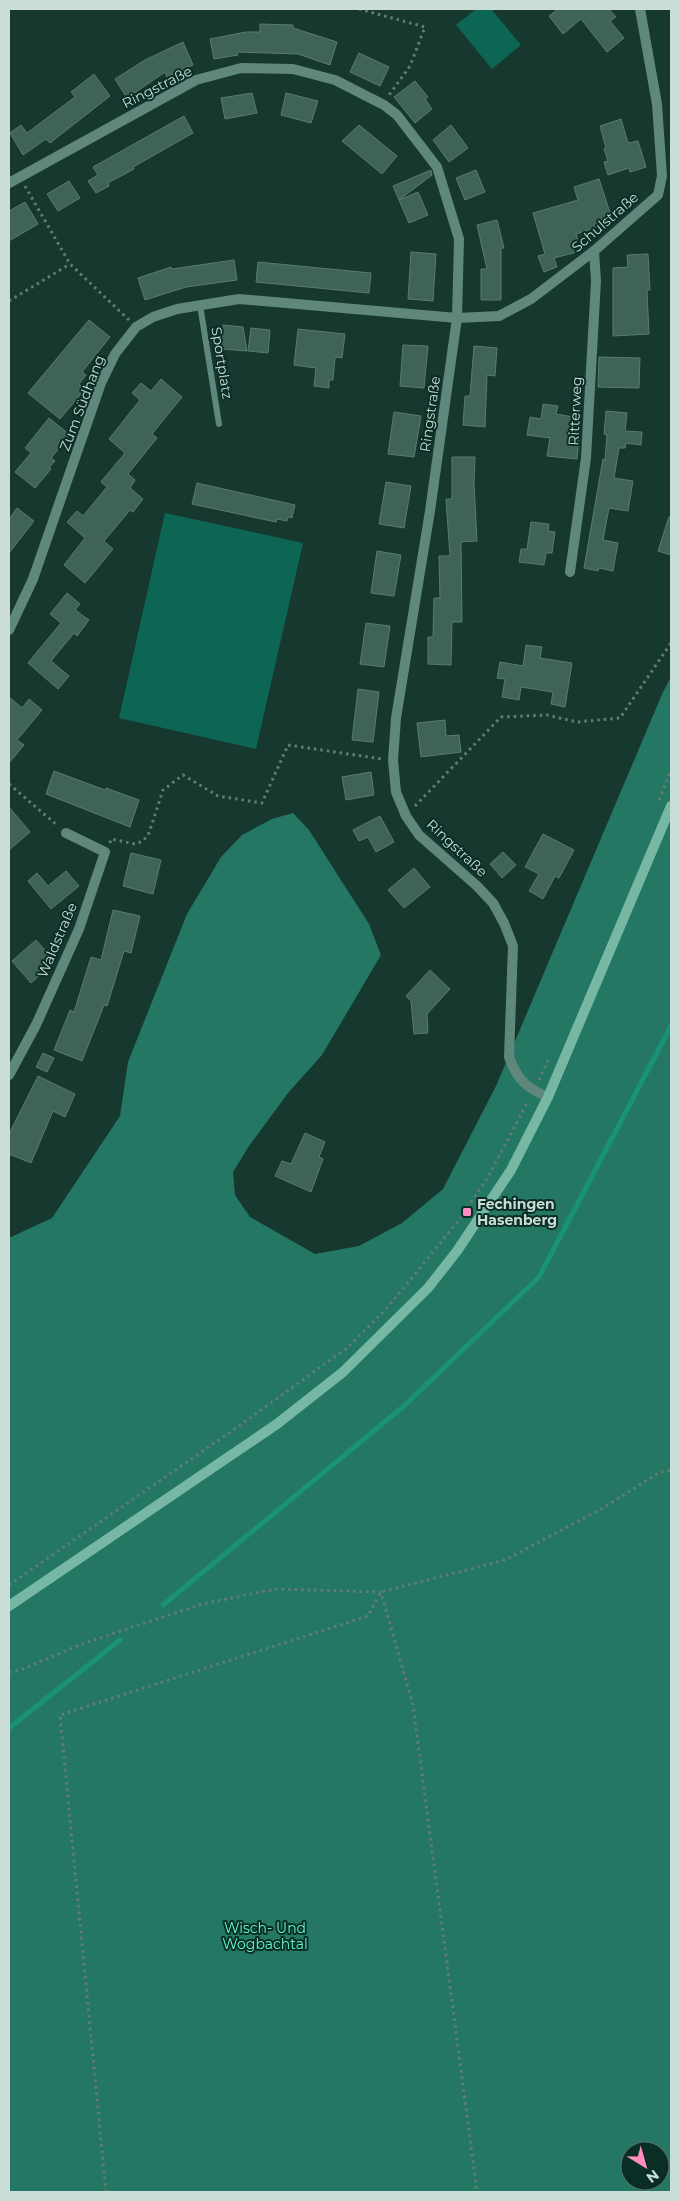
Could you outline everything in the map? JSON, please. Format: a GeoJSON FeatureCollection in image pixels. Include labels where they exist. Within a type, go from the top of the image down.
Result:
{"type":"FeatureCollection","features":[{"type":"Feature","properties":{"kind":"main road"},"geometry":{"type":"LineString","coordinates":[[9,1606],[276,1424],[350,1366],[428,1288],[457,1251],[510,1170],[548,1097],[671,806]]}},
{"type":"Feature","properties":{"kind":"street","name":"Schulstraße"},"geometry":{"type":"LineString","coordinates":[[457,318],[499,316],[531,300],[594,251],[658,195],[662,176],[657,104],[640,9]]}},
{"type":"Feature","properties":{"kind":"street","name":"Ringstraße"},"geometry":{"type":"LineString","coordinates":[[9,183],[196,80],[241,68],[292,69],[335,80],[384,105],[397,116],[437,167],[459,239],[457,318],[430,512],[396,718],[393,760],[396,792],[406,816],[419,834],[477,886],[492,903],[504,923],[513,946],[509,1057],[514,1073],[534,1091],[548,1097]]}},
{"type":"Feature","properties":{"kind":"street","name":"Ritterweg"},"geometry":{"type":"LineString","coordinates":[[570,572],[586,458],[596,281],[594,251]]}},
{"type":"Feature","properties":{"kind":"street","name":"Zum Südhang"},"geometry":{"type":"LineString","coordinates":[[9,630],[32,579],[101,383],[116,354],[136,327],[153,317],[177,309],[239,299],[457,318]]}},
{"type":"Feature","properties":{"kind":"street"},"geometry":{"type":"LineString","coordinates":[[66,833],[106,852]]}},
{"type":"Feature","properties":{"kind":"street","name":"Waldstraße"},"geometry":{"type":"LineString","coordinates":[[9,1075],[36,1025],[78,929],[106,852]]}},
{"type":"Feature","properties":{"kind":"lane","name":"Sportplatz"},"geometry":{"type":"LineString","coordinates":[[200,305],[219,424]]}},
{"type":"Feature","properties":{"kind":"path"},"geometry":{"type":"LineString","coordinates":[[359,9],[425,27],[410,66],[384,105]]}},
{"type":"Feature","properties":{"kind":"path"},"geometry":{"type":"LineString","coordinates":[[32,199],[70,264],[116,307]]}},
{"type":"Feature","properties":{"kind":"path"},"geometry":{"type":"LineString","coordinates":[[9,301],[70,264]]}},
{"type":"Feature","properties":{"kind":"path"},"geometry":{"type":"LineString","coordinates":[[406,816],[500,718],[547,715],[577,722],[620,718],[671,643]]}},
{"type":"Feature","properties":{"kind":"path"},"geometry":{"type":"LineString","coordinates":[[106,852],[111,838],[135,844],[143,841],[149,833],[163,790],[183,775],[218,796],[262,803],[288,745],[393,760]]}},
{"type":"Feature","properties":{"kind":"path"},"geometry":{"type":"LineString","coordinates":[[658,801],[671,770]]}},
{"type":"Feature","properties":{"kind":"path"},"geometry":{"type":"LineString","coordinates":[[9,784],[66,833]]}},
{"type":"Feature","properties":{"kind":"path"},"geometry":{"type":"LineString","coordinates":[[9,1585],[236,1428],[347,1348],[388,1306],[459,1220],[488,1177],[534,1091],[551,1054]]}},
{"type":"Feature","properties":{"kind":"path"},"geometry":{"type":"LineString","coordinates":[[9,1672],[23,1669],[82,1644],[202,1604],[276,1589],[381,1592],[505,1560],[603,1508],[660,1472],[671,1470]]}},
{"type":"Feature","properties":{"kind":"path"},"geometry":{"type":"LineString","coordinates":[[106,2192],[60,1715],[368,1616],[381,1592]]}},
{"type":"Feature","properties":{"kind":"path"},"geometry":{"type":"LineString","coordinates":[[381,1592],[414,1705],[477,2192]]}},
{"type":"Feature","properties":{"kind":"green space"},"geometry":{"type":"Polygon","coordinates":[[[476,9],[491,9],[521,45],[492,69],[456,25],[476,9]]]}},
{"type":"Feature","properties":{"kind":"green space"},"geometry":{"type":"Polygon","coordinates":[[[165,513],[303,543],[256,749],[119,718],[165,513]]]}},
{"type":"Feature","properties":{"kind":"green space","name":"Wisch- Und Wogbachtal"},"geometry":{"type":"Polygon","coordinates":[[[671,677],[671,2192],[9,2192],[9,1238],[52,1218],[120,1116],[128,1062],[187,914],[221,857],[242,835],[272,819],[293,813],[309,830],[369,924],[381,955],[322,1055],[288,1093],[249,1146],[233,1172],[235,1195],[250,1217],[315,1254],[359,1246],[402,1223],[443,1189],[496,1086],[671,677]]]}},
{"type":"Feature","properties":{"kind":"building"},"geometry":{"type":"Polygon","coordinates":[[[558,9],[609,9],[616,17],[610,21],[624,38],[607,52],[581,19],[563,34],[549,16],[558,9]]]}},
{"type":"Feature","properties":{"kind":"building"},"geometry":{"type":"Polygon","coordinates":[[[260,24],[293,25],[293,28],[337,42],[330,65],[298,54],[237,52],[238,55],[214,59],[210,39],[246,32],[260,32],[260,24]]]}},
{"type":"Feature","properties":{"kind":"building"},"geometry":{"type":"Polygon","coordinates":[[[183,42],[193,65],[167,77],[165,72],[127,98],[115,79],[145,60],[183,42]]]}},
{"type":"Feature","properties":{"kind":"building"},"geometry":{"type":"Polygon","coordinates":[[[359,53],[389,67],[380,86],[350,72],[359,53]]]}},
{"type":"Feature","properties":{"kind":"building"},"geometry":{"type":"Polygon","coordinates":[[[94,74],[110,96],[50,143],[46,139],[23,155],[10,133],[21,125],[27,133],[75,97],[71,92],[94,74]]]}},
{"type":"Feature","properties":{"kind":"building"},"geometry":{"type":"Polygon","coordinates":[[[415,81],[428,97],[425,99],[432,109],[415,123],[394,97],[415,81]]]}},
{"type":"Feature","properties":{"kind":"building"},"geometry":{"type":"Polygon","coordinates":[[[252,93],[257,113],[225,119],[221,98],[252,93]]]}},
{"type":"Feature","properties":{"kind":"building"},"geometry":{"type":"Polygon","coordinates":[[[286,93],[318,101],[311,123],[281,115],[286,93]]]}},
{"type":"Feature","properties":{"kind":"building"},"geometry":{"type":"Polygon","coordinates":[[[184,116],[193,133],[133,167],[134,169],[108,183],[109,186],[96,193],[88,181],[98,175],[93,167],[184,116]]]}},
{"type":"Feature","properties":{"kind":"building"},"geometry":{"type":"Polygon","coordinates":[[[621,119],[628,143],[638,141],[646,167],[630,172],[629,168],[608,175],[604,162],[608,161],[604,149],[606,148],[600,126],[621,119]]]}},
{"type":"Feature","properties":{"kind":"building"},"geometry":{"type":"Polygon","coordinates":[[[359,125],[397,156],[382,174],[342,141],[359,125]]]}},
{"type":"Feature","properties":{"kind":"building"},"geometry":{"type":"Polygon","coordinates":[[[451,125],[468,148],[449,162],[433,140],[451,125]]]}},
{"type":"Feature","properties":{"kind":"building"},"geometry":{"type":"Polygon","coordinates":[[[431,170],[432,175],[399,200],[393,186],[431,170]]]}},
{"type":"Feature","properties":{"kind":"building"},"geometry":{"type":"Polygon","coordinates":[[[476,170],[485,192],[465,200],[456,178],[476,170]]]}},
{"type":"Feature","properties":{"kind":"building"},"geometry":{"type":"Polygon","coordinates":[[[599,179],[613,222],[576,234],[581,251],[554,258],[557,267],[544,272],[538,256],[545,254],[533,213],[578,200],[574,187],[599,179]]]}},
{"type":"Feature","properties":{"kind":"building"},"geometry":{"type":"Polygon","coordinates":[[[69,181],[80,198],[58,211],[47,194],[69,181]]]}},
{"type":"Feature","properties":{"kind":"building"},"geometry":{"type":"Polygon","coordinates":[[[418,192],[428,215],[409,223],[399,200],[418,192]]]}},
{"type":"Feature","properties":{"kind":"building"},"geometry":{"type":"Polygon","coordinates":[[[25,202],[38,224],[9,241],[9,211],[25,202]]]}},
{"type":"Feature","properties":{"kind":"building"},"geometry":{"type":"Polygon","coordinates":[[[497,220],[504,248],[501,248],[501,300],[481,300],[481,269],[487,269],[477,225],[497,220]]]}},
{"type":"Feature","properties":{"kind":"building"},"geometry":{"type":"Polygon","coordinates":[[[411,252],[436,254],[433,301],[408,299],[411,252]]]}},
{"type":"Feature","properties":{"kind":"building"},"geometry":{"type":"Polygon","coordinates":[[[648,254],[650,290],[647,290],[649,334],[613,336],[613,268],[628,267],[627,255],[648,254]]]}},
{"type":"Feature","properties":{"kind":"building"},"geometry":{"type":"Polygon","coordinates":[[[234,260],[237,280],[186,287],[145,300],[138,278],[171,267],[172,269],[234,260]]]}},
{"type":"Feature","properties":{"kind":"building"},"geometry":{"type":"Polygon","coordinates":[[[258,262],[371,273],[369,293],[256,282],[258,262]]]}},
{"type":"Feature","properties":{"kind":"building"},"geometry":{"type":"Polygon","coordinates":[[[89,320],[110,337],[82,372],[86,375],[79,384],[85,389],[60,419],[28,393],[89,320]]]}},
{"type":"Feature","properties":{"kind":"building"},"geometry":{"type":"Polygon","coordinates":[[[223,325],[243,327],[247,351],[221,349],[223,325]]]}},
{"type":"Feature","properties":{"kind":"building"},"geometry":{"type":"Polygon","coordinates":[[[251,328],[270,330],[268,353],[248,351],[251,328]]]}},
{"type":"Feature","properties":{"kind":"building"},"geometry":{"type":"Polygon","coordinates":[[[298,329],[345,334],[342,358],[335,357],[333,380],[329,380],[329,388],[314,386],[316,368],[294,365],[298,329]]]}},
{"type":"Feature","properties":{"kind":"building"},"geometry":{"type":"Polygon","coordinates":[[[403,345],[428,346],[424,388],[400,386],[403,345]]]}},
{"type":"Feature","properties":{"kind":"building"},"geometry":{"type":"Polygon","coordinates":[[[474,346],[497,348],[495,376],[487,375],[485,427],[463,425],[465,396],[470,396],[474,346]]]}},
{"type":"Feature","properties":{"kind":"building"},"geometry":{"type":"Polygon","coordinates":[[[599,357],[640,358],[639,388],[598,387],[599,357]]]}},
{"type":"Feature","properties":{"kind":"building"},"geometry":{"type":"Polygon","coordinates":[[[161,379],[182,397],[152,434],[157,438],[128,474],[135,480],[130,488],[143,499],[133,512],[130,510],[104,541],[113,549],[85,583],[64,565],[85,538],[67,522],[77,511],[83,516],[107,487],[101,482],[125,453],[109,439],[140,400],[132,393],[141,383],[151,391],[161,379]]]}},
{"type":"Feature","properties":{"kind":"building"},"geometry":{"type":"Polygon","coordinates":[[[543,404],[558,406],[556,414],[573,417],[571,437],[579,438],[577,459],[547,456],[550,438],[527,435],[530,417],[541,419],[543,404]]]}},
{"type":"Feature","properties":{"kind":"building"},"geometry":{"type":"Polygon","coordinates":[[[606,411],[627,413],[625,431],[642,432],[641,445],[626,443],[625,448],[619,448],[614,478],[633,481],[628,511],[609,508],[603,540],[618,543],[613,571],[599,568],[598,571],[584,568],[603,459],[605,460],[607,435],[604,434],[606,411]]]}},
{"type":"Feature","properties":{"kind":"building"},"geometry":{"type":"Polygon","coordinates":[[[394,412],[421,416],[414,457],[388,454],[394,412]]]}},
{"type":"Feature","properties":{"kind":"building"},"geometry":{"type":"Polygon","coordinates":[[[49,418],[70,435],[51,458],[55,461],[49,468],[51,469],[35,488],[15,472],[31,453],[25,448],[49,418]]]}},
{"type":"Feature","properties":{"kind":"building"},"geometry":{"type":"Polygon","coordinates":[[[452,457],[475,457],[474,483],[477,541],[461,542],[462,622],[452,622],[451,665],[428,664],[428,637],[433,637],[434,598],[440,598],[439,556],[450,556],[446,499],[452,499],[452,457]]]}},
{"type":"Feature","properties":{"kind":"building"},"geometry":{"type":"Polygon","coordinates":[[[386,482],[411,486],[404,528],[379,524],[386,482]]]}},
{"type":"Feature","properties":{"kind":"building"},"geometry":{"type":"Polygon","coordinates":[[[197,483],[295,505],[292,518],[288,517],[287,521],[277,519],[276,522],[192,504],[197,483]]]}},
{"type":"Feature","properties":{"kind":"building"},"geometry":{"type":"Polygon","coordinates":[[[17,508],[34,521],[9,553],[9,519],[17,508]]]}},
{"type":"Feature","properties":{"kind":"building"},"geometry":{"type":"Polygon","coordinates":[[[669,517],[671,517],[671,555],[658,551],[669,517]]]}},
{"type":"Feature","properties":{"kind":"building"},"geometry":{"type":"Polygon","coordinates":[[[531,522],[549,524],[548,531],[555,532],[552,553],[546,553],[544,565],[519,562],[521,549],[527,549],[531,522]]]}},
{"type":"Feature","properties":{"kind":"building"},"geometry":{"type":"Polygon","coordinates":[[[377,551],[401,555],[394,596],[371,593],[377,551]]]}},
{"type":"Feature","properties":{"kind":"building"},"geometry":{"type":"Polygon","coordinates":[[[67,593],[80,604],[75,610],[89,620],[77,636],[74,633],[51,661],[69,676],[58,689],[28,663],[61,623],[50,614],[67,593]]]}},
{"type":"Feature","properties":{"kind":"building"},"geometry":{"type":"Polygon","coordinates":[[[366,623],[390,626],[384,667],[360,664],[366,623]]]}},
{"type":"Feature","properties":{"kind":"building"},"geometry":{"type":"Polygon","coordinates":[[[526,645],[542,647],[540,658],[572,663],[565,707],[551,704],[553,692],[521,687],[519,700],[502,697],[505,679],[497,678],[500,662],[523,666],[526,645]]]}},
{"type":"Feature","properties":{"kind":"building"},"geometry":{"type":"Polygon","coordinates":[[[358,689],[379,692],[373,742],[352,740],[358,689]]]}},
{"type":"Feature","properties":{"kind":"building"},"geometry":{"type":"Polygon","coordinates":[[[9,697],[22,708],[29,699],[42,710],[17,740],[24,745],[9,763],[9,697]]]}},
{"type":"Feature","properties":{"kind":"building"},"geometry":{"type":"Polygon","coordinates":[[[445,720],[446,736],[459,735],[461,752],[421,757],[417,723],[445,720]]]}},
{"type":"Feature","properties":{"kind":"building"},"geometry":{"type":"Polygon","coordinates":[[[54,771],[105,790],[106,788],[139,800],[130,827],[46,794],[54,771]]]}},
{"type":"Feature","properties":{"kind":"building"},"geometry":{"type":"Polygon","coordinates":[[[371,772],[374,795],[346,800],[342,777],[371,772]]]}},
{"type":"Feature","properties":{"kind":"building"},"geometry":{"type":"Polygon","coordinates":[[[9,807],[30,832],[9,850],[9,807]]]}},
{"type":"Feature","properties":{"kind":"building"},"geometry":{"type":"Polygon","coordinates":[[[380,816],[394,842],[376,852],[368,837],[359,841],[353,830],[380,816]]]}},
{"type":"Feature","properties":{"kind":"building"},"geometry":{"type":"Polygon","coordinates":[[[543,834],[574,850],[559,878],[555,876],[543,899],[529,891],[539,874],[525,867],[543,834]]]}},
{"type":"Feature","properties":{"kind":"building"},"geometry":{"type":"Polygon","coordinates":[[[503,852],[516,865],[502,878],[490,864],[503,852]]]}},
{"type":"Feature","properties":{"kind":"building"},"geometry":{"type":"Polygon","coordinates":[[[131,853],[161,860],[153,894],[123,886],[131,853]]]}},
{"type":"Feature","properties":{"kind":"building"},"geometry":{"type":"Polygon","coordinates":[[[414,868],[430,887],[404,908],[388,890],[414,868]]]}},
{"type":"Feature","properties":{"kind":"building"},"geometry":{"type":"Polygon","coordinates":[[[66,871],[79,886],[51,909],[28,881],[37,873],[48,886],[66,871]]]}},
{"type":"Feature","properties":{"kind":"building"},"geometry":{"type":"Polygon","coordinates":[[[113,910],[140,916],[131,953],[124,951],[107,1006],[104,1005],[82,1061],[54,1050],[70,1010],[74,1012],[91,957],[101,960],[113,910]]]}},
{"type":"Feature","properties":{"kind":"building"},"geometry":{"type":"Polygon","coordinates":[[[36,940],[55,962],[31,983],[12,961],[36,940]]]}},
{"type":"Feature","properties":{"kind":"building"},"geometry":{"type":"Polygon","coordinates":[[[430,970],[450,989],[427,1014],[428,1033],[414,1034],[411,1001],[406,996],[430,970]]]}},
{"type":"Feature","properties":{"kind":"building"},"geometry":{"type":"Polygon","coordinates":[[[43,1053],[54,1058],[47,1072],[36,1067],[43,1053]]]}},
{"type":"Feature","properties":{"kind":"building"},"geometry":{"type":"Polygon","coordinates":[[[38,1076],[75,1094],[65,1117],[53,1111],[31,1163],[9,1154],[9,1134],[38,1076]]]}},
{"type":"Feature","properties":{"kind":"building"},"geometry":{"type":"Polygon","coordinates":[[[305,1133],[325,1142],[319,1157],[323,1159],[311,1192],[275,1176],[282,1161],[291,1164],[305,1133]]]}},
{"type":"Feature","properties":{"kind":"waterway"},"geometry":{"type":"LineString","coordinates":[[163,1605],[404,1406],[539,1277],[671,1026]]}},
{"type":"Feature","properties":{"kind":"waterway"},"geometry":{"type":"LineString","coordinates":[[9,1728],[120,1640]]}},
{"type":"Feature","properties":{"kind":"place","name":"Fechingen Hasenberg"},"geometry":{"type":"Point","coordinates":[467,1212]}}]}
